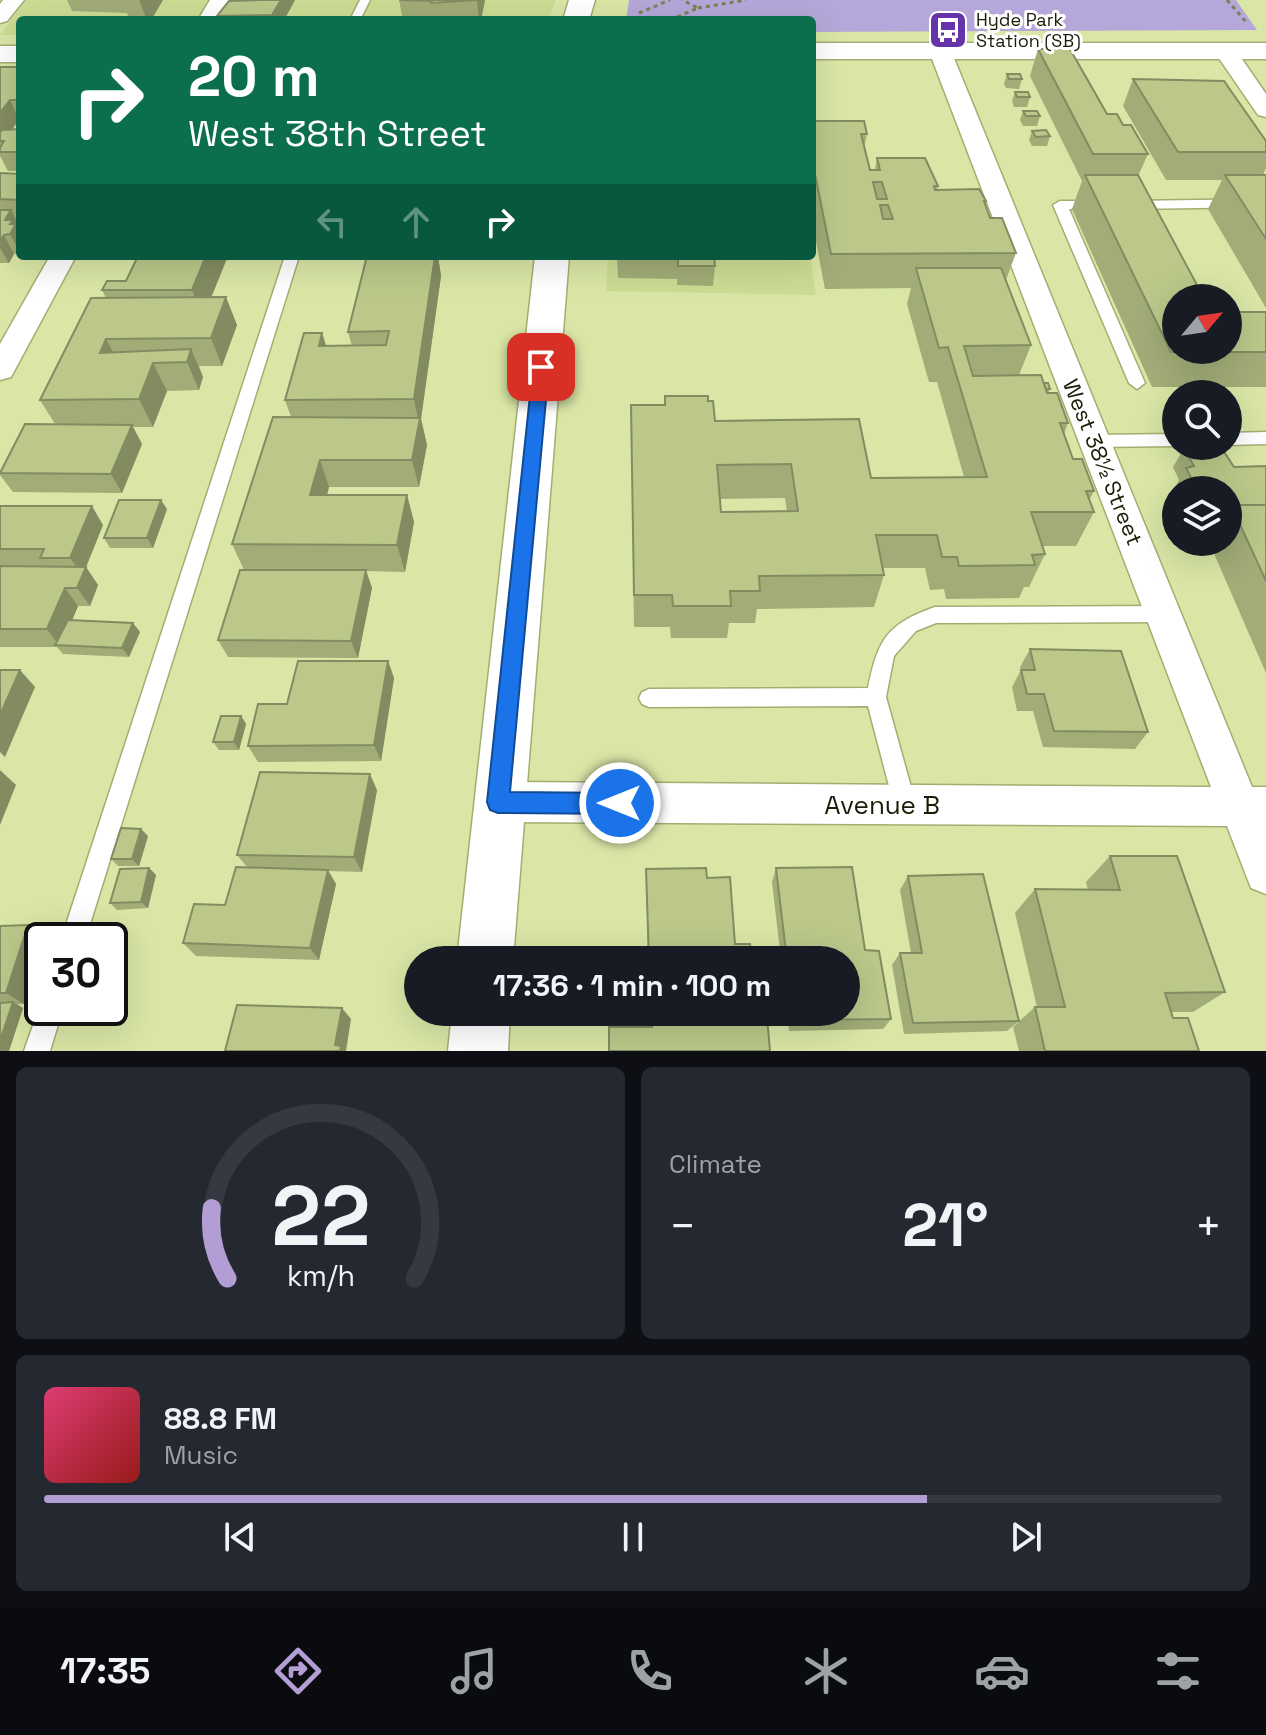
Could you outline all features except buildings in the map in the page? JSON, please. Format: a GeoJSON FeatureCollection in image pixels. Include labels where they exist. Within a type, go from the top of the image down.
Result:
{"type":"FeatureCollection","features":[{"type":"Feature","properties":{"kind":"main road"},"geometry":{"type":"LineString","coordinates":[[816,51],[1266,51]]}},
{"type":"Feature","properties":{"kind":"street"},"geometry":{"type":"LineString","coordinates":[[0,17],[14,0]]}},
{"type":"Feature","properties":{"kind":"street","name":"West 38½ Street"},"geometry":{"type":"LineString","coordinates":[[940,51],[1163,614],[1253,807],[1266,873]]}},
{"type":"Feature","properties":{"kind":"street"},"geometry":{"type":"LineString","coordinates":[[1225,51],[1266,110]]}},
{"type":"Feature","properties":{"kind":"street"},"geometry":{"type":"LineString","coordinates":[[0,370],[61,260]]}},
{"type":"Feature","properties":{"kind":"street"},"geometry":{"type":"LineString","coordinates":[[486,946],[552,260]]}},
{"type":"Feature","properties":{"kind":"street","name":"Avenue B"},"geometry":{"type":"LineString","coordinates":[[498,802],[1253,807]]}},
{"type":"Feature","properties":{"kind":"street"},"geometry":{"type":"LineString","coordinates":[[478,1051],[480,1026]]}},
{"type":"Feature","properties":{"kind":"lane"},"geometry":{"type":"LineString","coordinates":[[1137,383],[1060,205],[1266,203]]}},
{"type":"Feature","properties":{"kind":"lane"},"geometry":{"type":"LineString","coordinates":[[79,922],[291,260]]}},
{"type":"Feature","properties":{"kind":"lane"},"geometry":{"type":"LineString","coordinates":[[1242,439],[1266,438]]}},
{"type":"Feature","properties":{"kind":"lane"},"geometry":{"type":"LineString","coordinates":[[1095,441],[1162,440]]}},
{"type":"Feature","properties":{"kind":"lane"},"geometry":{"type":"LineString","coordinates":[[905,805],[876,697],[885,653],[909,625],[935,615],[1163,614]]}},
{"type":"Feature","properties":{"kind":"lane"},"geometry":{"type":"LineString","coordinates":[[649,698],[876,697]]}},
{"type":"Feature","properties":{"kind":"lane"},"geometry":{"type":"LineString","coordinates":[[37,1051],[45,1026]]}},
{"type":"Feature","properties":{"kind":"path"},"geometry":{"type":"LineString","coordinates":[[639,13],[670,0]]}},
{"type":"Feature","properties":{"kind":"path"},"geometry":{"type":"LineString","coordinates":[[682,0],[698,8]]}},
{"type":"Feature","properties":{"kind":"path"},"geometry":{"type":"LineString","coordinates":[[679,16],[698,8],[746,0]]}},
{"type":"Feature","properties":{"kind":"shaded area"},"geometry":{"type":"Polygon","coordinates":[[[26,0],[556,0],[550,16],[16,16],[16,35],[0,35],[26,0]]]}},
{"type":"Feature","properties":{"kind":"shaded area"},"geometry":{"type":"Polygon","coordinates":[[[629,0],[1236,0],[1257,30],[816,32],[816,16],[627,16],[629,0]]]}},
{"type":"Feature","properties":{"kind":"shaded area"},"geometry":{"type":"Polygon","coordinates":[[[608,260],[811,260],[816,295],[606,291],[608,260]]]}},
{"type":"Feature","properties":{"kind":"place","name":"Hyde Park Station (SB)"},"geometry":{"type":"Point","coordinates":[948,30]}},
{"type":"Feature","properties":{"kind":"route"},"geometry":{"type":"LineString","coordinates":[[541,367],[498,802],[620,803]]}}]}
